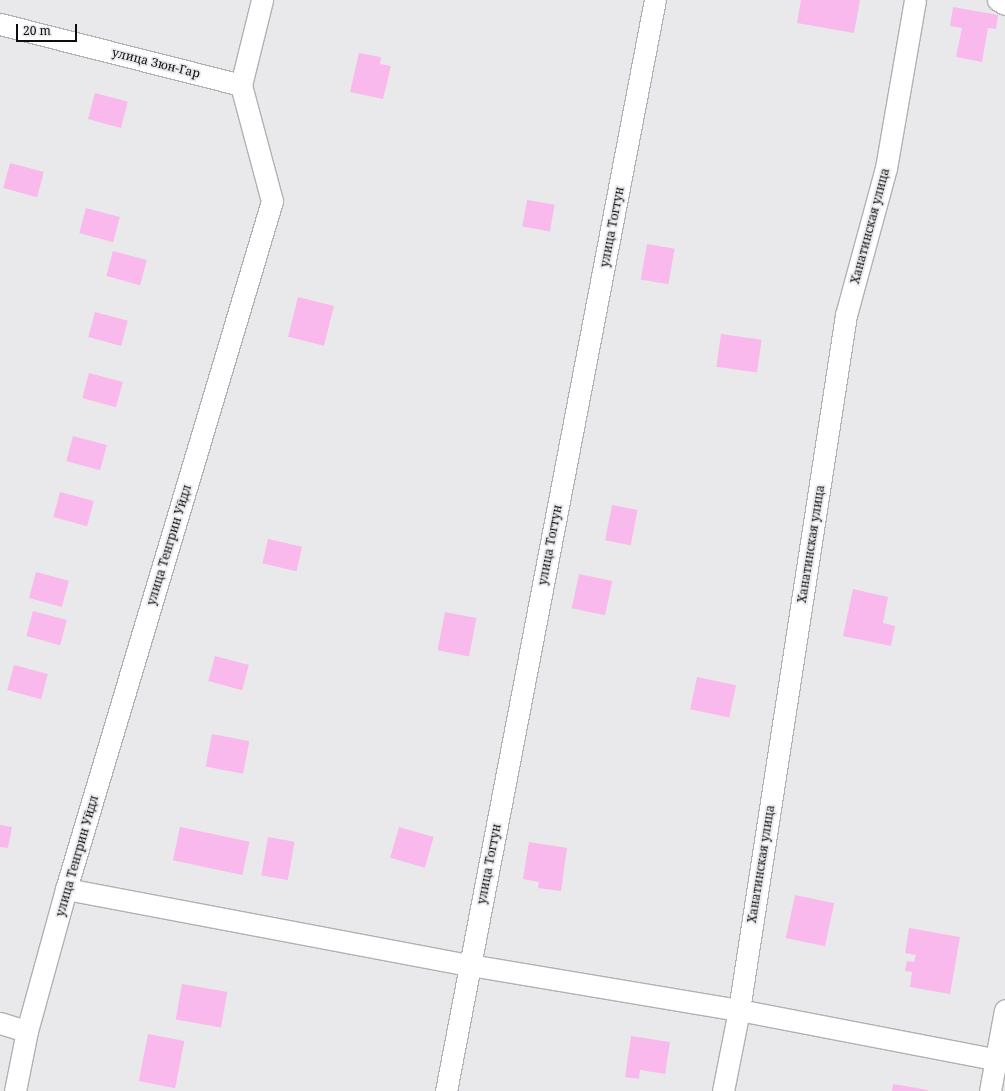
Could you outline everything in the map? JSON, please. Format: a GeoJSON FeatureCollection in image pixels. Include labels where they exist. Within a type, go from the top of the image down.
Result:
{"type":"FeatureCollection","features":[{"type":"Feature","properties":{"kind":"street","name":"улица Тенгрин Уйдл"},"geometry":{"type":"LineString","coordinates":[[15,1091],[28,1031],[66,889],[272,201],[241,85],[262,0]]}},
{"type":"Feature","properties":{"kind":"street","name":"улица Тогтун"},"geometry":{"type":"LineString","coordinates":[[446,1091],[655,0]]}},
{"type":"Feature","properties":{"kind":"street","name":"Ханатинская улица"},"geometry":{"type":"LineString","coordinates":[[723,1091],[739,1010],[846,314],[886,168],[915,0]]}},
{"type":"Feature","properties":{"kind":"street"},"geometry":{"type":"LineString","coordinates":[[998,0],[1005,4]]}},
{"type":"Feature","properties":{"kind":"street","name":"улица Зюн-Гар"},"geometry":{"type":"LineString","coordinates":[[0,24],[241,85]]}},
{"type":"Feature","properties":{"kind":"street"},"geometry":{"type":"LineString","coordinates":[[66,889],[470,965],[739,1010],[1000,1060]]}},
{"type":"Feature","properties":{"kind":"street"},"geometry":{"type":"LineString","coordinates":[[990,1091],[1000,1060],[1005,1010]]}},
{"type":"Feature","properties":{"kind":"street"},"geometry":{"type":"LineString","coordinates":[[0,1023],[28,1031]]}},
{"type":"Feature","properties":{"kind":"building"},"geometry":{"type":"Polygon","coordinates":[[[801,0],[860,0],[854,33],[797,23],[801,0]]]}},
{"type":"Feature","properties":{"kind":"building"},"geometry":{"type":"Polygon","coordinates":[[[953,7],[998,15],[996,29],[988,28],[982,62],[956,57],[962,28],[950,26],[953,7]]]}},
{"type":"Feature","properties":{"kind":"building"},"geometry":{"type":"Polygon","coordinates":[[[359,53],[381,57],[380,64],[391,66],[383,99],[350,92],[359,53]]]}},
{"type":"Feature","properties":{"kind":"building"},"geometry":{"type":"Polygon","coordinates":[[[95,93],[128,102],[121,128],[88,119],[95,93]]]}},
{"type":"Feature","properties":{"kind":"building"},"geometry":{"type":"Polygon","coordinates":[[[10,163],[44,172],[37,197],[3,188],[10,163]]]}},
{"type":"Feature","properties":{"kind":"building"},"geometry":{"type":"Polygon","coordinates":[[[527,200],[555,205],[550,231],[522,227],[527,200]]]}},
{"type":"Feature","properties":{"kind":"building"},"geometry":{"type":"Polygon","coordinates":[[[86,208],[120,217],[113,242],[79,233],[86,208]]]}},
{"type":"Feature","properties":{"kind":"building"},"geometry":{"type":"Polygon","coordinates":[[[647,244],[675,249],[668,284],[641,279],[647,244]]]}},
{"type":"Feature","properties":{"kind":"building"},"geometry":{"type":"Polygon","coordinates":[[[113,251],[147,260],[140,285],[106,276],[113,251]]]}},
{"type":"Feature","properties":{"kind":"building"},"geometry":{"type":"Polygon","coordinates":[[[298,297],[334,306],[324,346],[288,337],[298,297]]]}},
{"type":"Feature","properties":{"kind":"building"},"geometry":{"type":"Polygon","coordinates":[[[95,312],[128,321],[121,346],[88,337],[95,312]]]}},
{"type":"Feature","properties":{"kind":"building"},"geometry":{"type":"Polygon","coordinates":[[[721,334],[762,340],[757,372],[716,367],[721,334]]]}},
{"type":"Feature","properties":{"kind":"building"},"geometry":{"type":"Polygon","coordinates":[[[89,373],[123,382],[116,407],[82,398],[89,373]]]}},
{"type":"Feature","properties":{"kind":"building"},"geometry":{"type":"Polygon","coordinates":[[[73,436],[107,445],[100,470],[66,461],[73,436]]]}},
{"type":"Feature","properties":{"kind":"building"},"geometry":{"type":"Polygon","coordinates":[[[60,492],[94,501],[87,526],[53,517],[60,492]]]}},
{"type":"Feature","properties":{"kind":"building"},"geometry":{"type":"Polygon","coordinates":[[[612,505],[638,510],[631,545],[605,540],[612,505]]]}},
{"type":"Feature","properties":{"kind":"building"},"geometry":{"type":"Polygon","coordinates":[[[268,539],[302,547],[296,571],[262,563],[268,539]]]}},
{"type":"Feature","properties":{"kind":"building"},"geometry":{"type":"Polygon","coordinates":[[[36,572],[69,581],[62,607],[29,598],[36,572]]]}},
{"type":"Feature","properties":{"kind":"building"},"geometry":{"type":"Polygon","coordinates":[[[579,574],[612,581],[605,615],[572,608],[579,574]]]}},
{"type":"Feature","properties":{"kind":"building"},"geometry":{"type":"Polygon","coordinates":[[[853,589],[888,597],[883,623],[895,626],[891,646],[843,636],[853,589]]]}},
{"type":"Feature","properties":{"kind":"building"},"geometry":{"type":"Polygon","coordinates":[[[33,611],[67,620],[60,645],[26,636],[33,611]]]}},
{"type":"Feature","properties":{"kind":"building"},"geometry":{"type":"Polygon","coordinates":[[[445,612],[476,618],[469,656],[438,650],[445,612]]]}},
{"type":"Feature","properties":{"kind":"building"},"geometry":{"type":"Polygon","coordinates":[[[215,656],[249,665],[242,690],[208,681],[215,656]]]}},
{"type":"Feature","properties":{"kind":"building"},"geometry":{"type":"Polygon","coordinates":[[[14,665],[48,674],[41,699],[7,690],[14,665]]]}},
{"type":"Feature","properties":{"kind":"building"},"geometry":{"type":"Polygon","coordinates":[[[697,677],[736,685],[729,718],[690,709],[697,677]]]}},
{"type":"Feature","properties":{"kind":"building"},"geometry":{"type":"Polygon","coordinates":[[[212,734],[249,741],[243,774],[206,766],[212,734]]]}},
{"type":"Feature","properties":{"kind":"building"},"geometry":{"type":"Polygon","coordinates":[[[0,825],[12,827],[8,848],[0,847],[0,825]]]}},
{"type":"Feature","properties":{"kind":"building"},"geometry":{"type":"Polygon","coordinates":[[[180,827],[249,842],[242,875],[173,860],[180,827]]]}},
{"type":"Feature","properties":{"kind":"building"},"geometry":{"type":"Polygon","coordinates":[[[399,827],[434,837],[425,868],[390,858],[399,827]]]}},
{"type":"Feature","properties":{"kind":"building"},"geometry":{"type":"Polygon","coordinates":[[[268,837],[295,842],[288,880],[261,875],[268,837]]]}},
{"type":"Feature","properties":{"kind":"building"},"geometry":{"type":"Polygon","coordinates":[[[529,842],[567,848],[561,891],[538,888],[539,882],[523,879],[529,842]]]}},
{"type":"Feature","properties":{"kind":"building"},"geometry":{"type":"Polygon","coordinates":[[[795,895],[834,903],[825,946],[786,938],[795,895]]]}},
{"type":"Feature","properties":{"kind":"building"},"geometry":{"type":"Polygon","coordinates":[[[909,928],[960,937],[950,994],[910,987],[912,972],[905,971],[907,961],[914,962],[916,955],[905,953],[909,928]]]}},
{"type":"Feature","properties":{"kind":"building"},"geometry":{"type":"Polygon","coordinates":[[[182,984],[227,992],[221,1027],[176,1019],[182,984]]]}},
{"type":"Feature","properties":{"kind":"building"},"geometry":{"type":"Polygon","coordinates":[[[148,1034],[184,1041],[175,1088],[139,1081],[148,1034]]]}},
{"type":"Feature","properties":{"kind":"building"},"geometry":{"type":"Polygon","coordinates":[[[631,1036],[670,1042],[665,1074],[640,1070],[639,1079],[625,1077],[631,1036]]]}},
{"type":"Feature","properties":{"kind":"building"},"geometry":{"type":"Polygon","coordinates":[[[893,1084],[928,1090],[928,1091],[892,1091],[893,1084]]]}}]}
